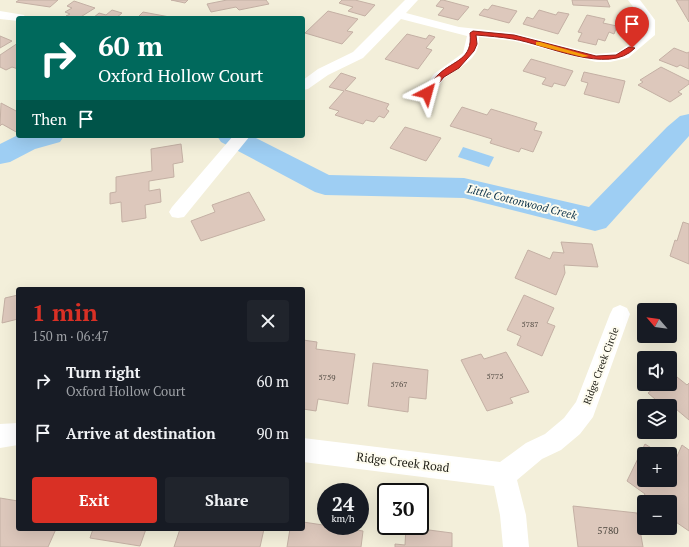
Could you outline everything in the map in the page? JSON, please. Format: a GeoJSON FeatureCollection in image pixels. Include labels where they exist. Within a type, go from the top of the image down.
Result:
{"type":"FeatureCollection","features":[{"type":"Feature","properties":{"kind":"street"},"geometry":{"type":"LineString","coordinates":[[305,85],[323,72],[358,55],[412,0]]}},
{"type":"Feature","properties":{"kind":"street"},"geometry":{"type":"LineString","coordinates":[[398,14],[473,33],[514,37],[596,58],[617,57],[623,55],[649,35],[649,20],[634,0]]}},
{"type":"Feature","properties":{"kind":"street"},"geometry":{"type":"LineString","coordinates":[[0,15],[16,17]]}},
{"type":"Feature","properties":{"kind":"street"},"geometry":{"type":"LineString","coordinates":[[427,93],[442,75],[456,66],[472,49],[474,44],[473,33]]}},
{"type":"Feature","properties":{"kind":"street"},"geometry":{"type":"LineString","coordinates":[[178,212],[238,141]]}},
{"type":"Feature","properties":{"kind":"street","name":"Ridge Creek Circle"},"geometry":{"type":"LineString","coordinates":[[504,475],[534,451],[553,442],[572,426],[585,409],[620,314]]}},
{"type":"Feature","properties":{"kind":"street"},"geometry":{"type":"LineString","coordinates":[[0,436],[16,434]]}},
{"type":"Feature","properties":{"kind":"street","name":"Ridge Creek Road"},"geometry":{"type":"LineString","coordinates":[[305,450],[504,475]]}},
{"type":"Feature","properties":{"kind":"street"},"geometry":{"type":"LineString","coordinates":[[504,475],[513,515],[516,547]]}},
{"type":"Feature","properties":{"kind":"water"},"geometry":{"type":"Polygon","coordinates":[[[463,147],[494,157],[489,167],[458,157],[463,147]]]}},
{"type":"Feature","properties":{"kind":"building"},"geometry":{"type":"Polygon","coordinates":[[[19,0],[58,0],[50,7],[16,2],[19,0]]]}},
{"type":"Feature","properties":{"kind":"building"},"geometry":{"type":"Polygon","coordinates":[[[171,0],[188,0],[185,3],[171,0]]]}},
{"type":"Feature","properties":{"kind":"building"},"geometry":{"type":"Polygon","coordinates":[[[227,0],[266,0],[269,4],[239,10],[236,7],[211,12],[207,4],[227,0]]]}},
{"type":"Feature","properties":{"kind":"building"},"geometry":{"type":"Polygon","coordinates":[[[342,0],[355,0],[375,5],[365,16],[348,11],[353,7],[339,3],[342,0]]]}},
{"type":"Feature","properties":{"kind":"building"},"geometry":{"type":"Polygon","coordinates":[[[441,0],[469,7],[458,20],[438,15],[444,8],[436,6],[441,0]]]}},
{"type":"Feature","properties":{"kind":"building"},"geometry":{"type":"Polygon","coordinates":[[[572,0],[607,0],[610,7],[573,5],[572,0]]]}},
{"type":"Feature","properties":{"kind":"building"},"geometry":{"type":"Polygon","coordinates":[[[676,0],[689,0],[689,22],[676,0]]]}},
{"type":"Feature","properties":{"kind":"building"},"geometry":{"type":"Polygon","coordinates":[[[74,1],[95,8],[82,16],[66,16],[70,14],[65,12],[72,8],[67,6],[74,1]]]}},
{"type":"Feature","properties":{"kind":"building"},"geometry":{"type":"Polygon","coordinates":[[[492,5],[517,11],[509,23],[479,15],[484,9],[488,10],[492,5]]]}},
{"type":"Feature","properties":{"kind":"building"},"geometry":{"type":"Polygon","coordinates":[[[112,10],[122,13],[118,16],[95,16],[99,13],[106,15],[112,10]]]}},
{"type":"Feature","properties":{"kind":"building"},"geometry":{"type":"Polygon","coordinates":[[[539,10],[556,15],[558,12],[569,14],[558,34],[523,24],[527,17],[533,19],[539,10]]]}},
{"type":"Feature","properties":{"kind":"building"},"geometry":{"type":"Polygon","coordinates":[[[328,11],[358,19],[347,31],[353,32],[342,44],[305,33],[328,11]]]}},
{"type":"Feature","properties":{"kind":"building"},"geometry":{"type":"Polygon","coordinates":[[[143,12],[164,16],[139,16],[143,12]]]}},
{"type":"Feature","properties":{"kind":"building"},"geometry":{"type":"Polygon","coordinates":[[[587,15],[605,19],[603,23],[617,26],[614,34],[609,32],[605,41],[598,39],[596,45],[578,41],[582,33],[578,32],[587,15]]]}},
{"type":"Feature","properties":{"kind":"building"},"geometry":{"type":"Polygon","coordinates":[[[407,34],[426,39],[429,35],[435,37],[426,48],[432,50],[418,69],[385,59],[407,34]]]}},
{"type":"Feature","properties":{"kind":"building"},"geometry":{"type":"Polygon","coordinates":[[[0,36],[12,41],[0,48],[0,36]]]}},
{"type":"Feature","properties":{"kind":"building"},"geometry":{"type":"Polygon","coordinates":[[[16,44],[16,68],[12,67],[6,70],[0,67],[0,55],[16,44]]]}},
{"type":"Feature","properties":{"kind":"building"},"geometry":{"type":"Polygon","coordinates":[[[674,48],[687,53],[689,52],[689,69],[680,65],[677,67],[659,60],[674,48]]]}},
{"type":"Feature","properties":{"kind":"building"},"geometry":{"type":"Polygon","coordinates":[[[531,59],[573,71],[565,86],[554,83],[552,87],[542,84],[546,78],[523,71],[531,59]]]}},
{"type":"Feature","properties":{"kind":"building"},"geometry":{"type":"Polygon","coordinates":[[[661,67],[689,81],[689,84],[678,92],[682,94],[670,102],[638,85],[643,82],[640,80],[661,67]]]}},
{"type":"Feature","properties":{"kind":"building"},"geometry":{"type":"Polygon","coordinates":[[[584,72],[625,81],[619,103],[584,94],[588,83],[581,81],[584,72]]]}},
{"type":"Feature","properties":{"kind":"building"},"geometry":{"type":"Polygon","coordinates":[[[341,73],[356,78],[345,90],[389,104],[386,109],[389,111],[384,118],[379,116],[374,122],[366,120],[363,124],[335,115],[339,111],[329,108],[344,91],[329,87],[341,73]]]}},
{"type":"Feature","properties":{"kind":"building"},"geometry":{"type":"Polygon","coordinates":[[[1,103],[16,111],[16,132],[2,124],[0,126],[1,103]]]}},
{"type":"Feature","properties":{"kind":"building"},"geometry":{"type":"Polygon","coordinates":[[[462,107],[487,115],[491,109],[537,123],[534,130],[542,132],[533,152],[521,148],[519,152],[490,143],[492,139],[450,126],[462,107]]]}},
{"type":"Feature","properties":{"kind":"building"},"geometry":{"type":"Polygon","coordinates":[[[405,127],[441,138],[426,161],[390,148],[405,127]]]}},
{"type":"Feature","properties":{"kind":"building"},"geometry":{"type":"Polygon","coordinates":[[[181,144],[183,162],[173,164],[174,177],[149,181],[149,191],[160,189],[161,202],[145,205],[146,218],[122,222],[121,202],[110,204],[110,193],[116,192],[116,177],[152,171],[151,149],[181,144]]]}},
{"type":"Feature","properties":{"kind":"building"},"geometry":{"type":"Polygon","coordinates":[[[249,192],[265,220],[201,241],[191,221],[215,212],[212,205],[249,192]]]}},
{"type":"Feature","properties":{"kind":"building"},"geometry":{"type":"Polygon","coordinates":[[[683,222],[689,224],[689,264],[670,256],[683,222]]]}},
{"type":"Feature","properties":{"kind":"building"},"geometry":{"type":"Polygon","coordinates":[[[561,242],[592,244],[598,267],[564,265],[565,273],[556,295],[515,278],[528,250],[550,259],[553,252],[564,253],[561,242]]]}},
{"type":"Feature","properties":{"kind":"building"},"geometry":{"type":"Polygon","coordinates":[[[16,295],[16,320],[2,323],[5,298],[16,295]]]}},
{"type":"Feature","properties":{"kind":"building"},"geometry":{"type":"Polygon","coordinates":[[[524,295],[554,308],[547,323],[555,326],[542,356],[517,345],[521,336],[507,330],[524,295]]]}},
{"type":"Feature","properties":{"kind":"building"},"geometry":{"type":"Polygon","coordinates":[[[305,340],[317,342],[316,349],[355,354],[348,404],[318,399],[316,411],[305,409],[305,340]]]}},
{"type":"Feature","properties":{"kind":"building"},"geometry":{"type":"Polygon","coordinates":[[[506,352],[529,392],[510,398],[513,403],[487,411],[461,360],[481,354],[484,359],[506,352]]]}},
{"type":"Feature","properties":{"kind":"building"},"geometry":{"type":"Polygon","coordinates":[[[373,363],[428,370],[426,399],[409,397],[408,412],[368,406],[373,363]]]}},
{"type":"Feature","properties":{"kind":"building"},"geometry":{"type":"Polygon","coordinates":[[[677,377],[687,385],[689,383],[689,420],[677,410],[677,399],[655,399],[648,393],[650,391],[677,391],[677,377]]]}},
{"type":"Feature","properties":{"kind":"building"},"geometry":{"type":"Polygon","coordinates":[[[682,445],[689,450],[689,531],[677,523],[677,495],[644,495],[627,481],[637,460],[637,487],[677,487],[677,456],[682,445]]]}},
{"type":"Feature","properties":{"kind":"building"},"geometry":{"type":"Polygon","coordinates":[[[0,498],[16,501],[16,531],[55,531],[48,547],[0,547],[0,498]]]}},
{"type":"Feature","properties":{"kind":"building"},"geometry":{"type":"Polygon","coordinates":[[[573,506],[637,513],[637,535],[641,535],[643,547],[578,547],[573,506]]]}},
{"type":"Feature","properties":{"kind":"building"},"geometry":{"type":"Polygon","coordinates":[[[305,522],[317,524],[317,535],[362,535],[361,547],[287,547],[290,531],[305,531],[305,522]]]}},
{"type":"Feature","properties":{"kind":"building"},"geometry":{"type":"Polygon","coordinates":[[[429,530],[452,533],[452,547],[395,547],[395,544],[405,545],[406,535],[429,535],[429,530]]]}},
{"type":"Feature","properties":{"kind":"building"},"geometry":{"type":"Polygon","coordinates":[[[92,531],[145,531],[140,546],[90,538],[92,531]]]}},
{"type":"Feature","properties":{"kind":"building"},"geometry":{"type":"Polygon","coordinates":[[[179,531],[264,531],[260,547],[174,547],[179,531]]]}},
{"type":"Feature","properties":{"kind":"waterway","name":"Little Cottonwood Creek"},"geometry":{"type":"LineString","coordinates":[[234,138],[325,185],[464,188],[595,220],[676,133],[689,122]]}},
{"type":"Feature","properties":{"kind":"waterway","name":"Little Cottonwood Creek"},"geometry":{"type":"LineString","coordinates":[[0,155],[26,142],[43,138]]}},
{"type":"Feature","properties":{"kind":"slow traffic"},"geometry":{"type":"LineString","coordinates":[[538,44],[585,56]]}},
{"type":"Feature","properties":{"kind":"route"},"geometry":{"type":"LineString","coordinates":[[427,93],[442,75],[463,60],[472,49],[474,44],[473,33],[514,37],[596,58],[617,57],[623,55],[632,48]]}}]}
